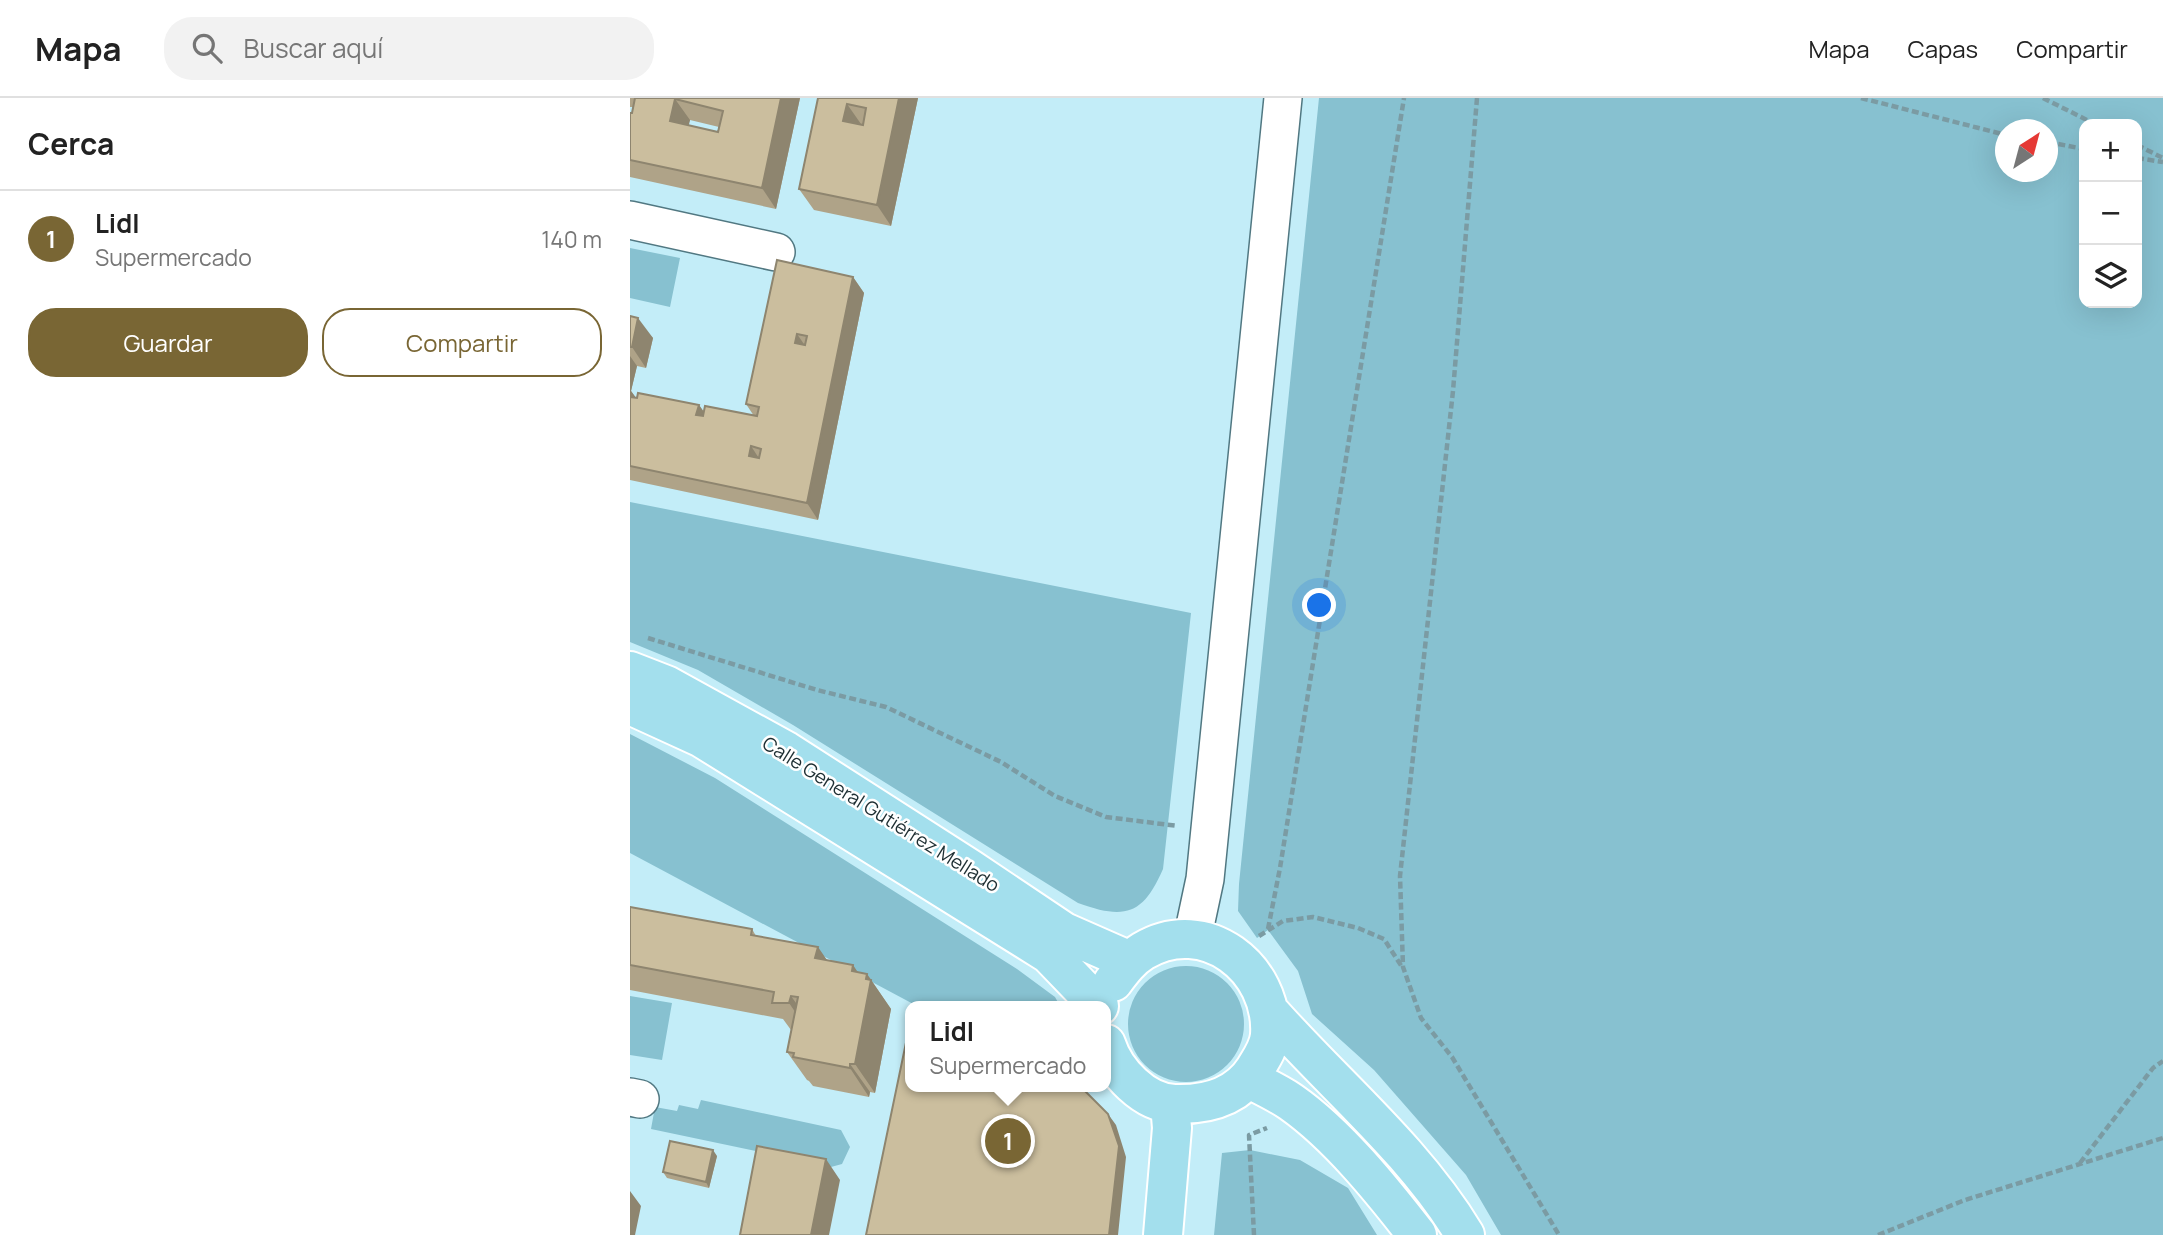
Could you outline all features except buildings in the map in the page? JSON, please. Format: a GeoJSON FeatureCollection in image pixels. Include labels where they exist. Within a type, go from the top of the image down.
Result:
{"type":"FeatureCollection","features":[{"type":"Feature","properties":{"kind":"main road","name":"Calle General Gutiérrez Mellado"},"geometry":{"type":"LineString","coordinates":[[637,654],[666,685],[786,751],[1064,932],[1130,961]]}},
{"type":"Feature","properties":{"kind":"main road","name":"Calle General Gutiérrez Mellado"},"geometry":{"type":"LineString","coordinates":[[630,705],[714,745],[1049,954],[1096,1001]]}},
{"type":"Feature","properties":{"kind":"main road"},"geometry":{"type":"LineString","coordinates":[[1104,1001],[1112,984],[1130,961],[1143,951],[1159,943],[1192,940],[1218,945],[1244,965],[1260,985],[1268,1010],[1270,1037],[1265,1052],[1249,1079],[1233,1092],[1213,1100],[1195,1104],[1170,1104],[1158,1100],[1126,1078],[1111,1060]]}},
{"type":"Feature","properties":{"kind":"main road"},"geometry":{"type":"LineString","coordinates":[[1268,1010],[1378,1124],[1419,1171],[1465,1235]]}},
{"type":"Feature","properties":{"kind":"main road"},"geometry":{"type":"LineString","coordinates":[[1249,1079],[1289,1100],[1308,1115],[1380,1186],[1416,1235]]}},
{"type":"Feature","properties":{"kind":"main road"},"geometry":{"type":"LineString","coordinates":[[1163,1235],[1172,1128],[1170,1104]]}},
{"type":"Feature","properties":{"kind":"street"},"geometry":{"type":"LineString","coordinates":[[1192,940],[1205,879],[1283,98]]}},
{"type":"Feature","properties":{"kind":"street"},"geometry":{"type":"LineString","coordinates":[[630,220],[776,252]]}},
{"type":"Feature","properties":{"kind":"path"},"geometry":{"type":"LineString","coordinates":[[1404,98],[1268,929],[1283,921],[1313,917],[1359,928],[1384,939],[1403,967],[1421,1018],[1452,1057],[1559,1235]]}},
{"type":"Feature","properties":{"kind":"path"},"geometry":{"type":"LineString","coordinates":[[1403,967],[1400,876],[1453,391],[1477,98]]}},
{"type":"Feature","properties":{"kind":"path"},"geometry":{"type":"LineString","coordinates":[[1861,98],[1995,132]]}},
{"type":"Feature","properties":{"kind":"path"},"geometry":{"type":"LineString","coordinates":[[2043,98],[2085,119]]}},
{"type":"Feature","properties":{"kind":"path"},"geometry":{"type":"LineString","coordinates":[[2058,144],[2079,148]]}},
{"type":"Feature","properties":{"kind":"path"},"geometry":{"type":"LineString","coordinates":[[2142,148],[2163,160]]}},
{"type":"Feature","properties":{"kind":"path"},"geometry":{"type":"LineString","coordinates":[[2142,158],[2163,160]]}},
{"type":"Feature","properties":{"kind":"path"},"geometry":{"type":"LineString","coordinates":[[637,654],[817,690],[886,707],[944,732],[1001,762],[1055,796],[1106,817],[1178,826]]}},
{"type":"Feature","properties":{"kind":"path"},"geometry":{"type":"LineString","coordinates":[[2080,1164],[2153,1068],[2163,1061]]}},
{"type":"Feature","properties":{"kind":"path"},"geometry":{"type":"LineString","coordinates":[[1254,1235],[1249,1135],[1267,1128],[1280,1132]]}},
{"type":"Feature","properties":{"kind":"path"},"geometry":{"type":"LineString","coordinates":[[1878,1235],[1965,1200],[2163,1138]]}},
{"type":"Feature","properties":{"kind":"shaded area"},"geometry":{"type":"Polygon","coordinates":[[[1319,98],[2163,98],[2163,1235],[1501,1235],[1466,1175],[1374,1070],[1312,1014],[1298,971],[1268,930],[1257,938],[1238,911],[1319,98]]]}},
{"type":"Feature","properties":{"kind":"shaded area"},"geometry":{"type":"Polygon","coordinates":[[[630,248],[680,258],[670,307],[630,298],[630,248]]]}},
{"type":"Feature","properties":{"kind":"shaded area"},"geometry":{"type":"Polygon","coordinates":[[[630,502],[1191,613],[1163,869],[1148,896],[1131,910],[1120,912],[1078,903],[793,725],[698,670],[630,642],[630,502]]]}},
{"type":"Feature","properties":{"kind":"shaded area"},"geometry":{"type":"Polygon","coordinates":[[[630,734],[715,778],[1017,969],[1057,1001],[908,1001],[630,853],[630,734]]]}},
{"type":"Feature","properties":{"kind":"shaded area"},"geometry":{"type":"Polygon","coordinates":[[[1186,966],[1208,971],[1227,983],[1239,1002],[1244,1024],[1239,1046],[1227,1065],[1208,1077],[1186,1082],[1164,1077],[1145,1065],[1133,1046],[1128,1024],[1133,1002],[1145,983],[1164,971],[1186,966]]]}},
{"type":"Feature","properties":{"kind":"shaded area"},"geometry":{"type":"Polygon","coordinates":[[[630,996],[672,1003],[662,1060],[630,1055],[630,996]]]}},
{"type":"Feature","properties":{"kind":"shaded area"},"geometry":{"type":"Polygon","coordinates":[[[701,1100],[841,1130],[850,1147],[842,1164],[831,1167],[651,1129],[655,1107],[677,1111],[679,1105],[698,1109],[701,1100]]]}},
{"type":"Feature","properties":{"kind":"shaded area"},"geometry":{"type":"Polygon","coordinates":[[[1250,1150],[1300,1160],[1348,1188],[1377,1235],[1214,1235],[1222,1153],[1250,1150]]]}},
{"type":"Feature","properties":{"kind":"place","name":"Lidl"},"geometry":{"type":"Point","coordinates":[1008,1141]}}]}
